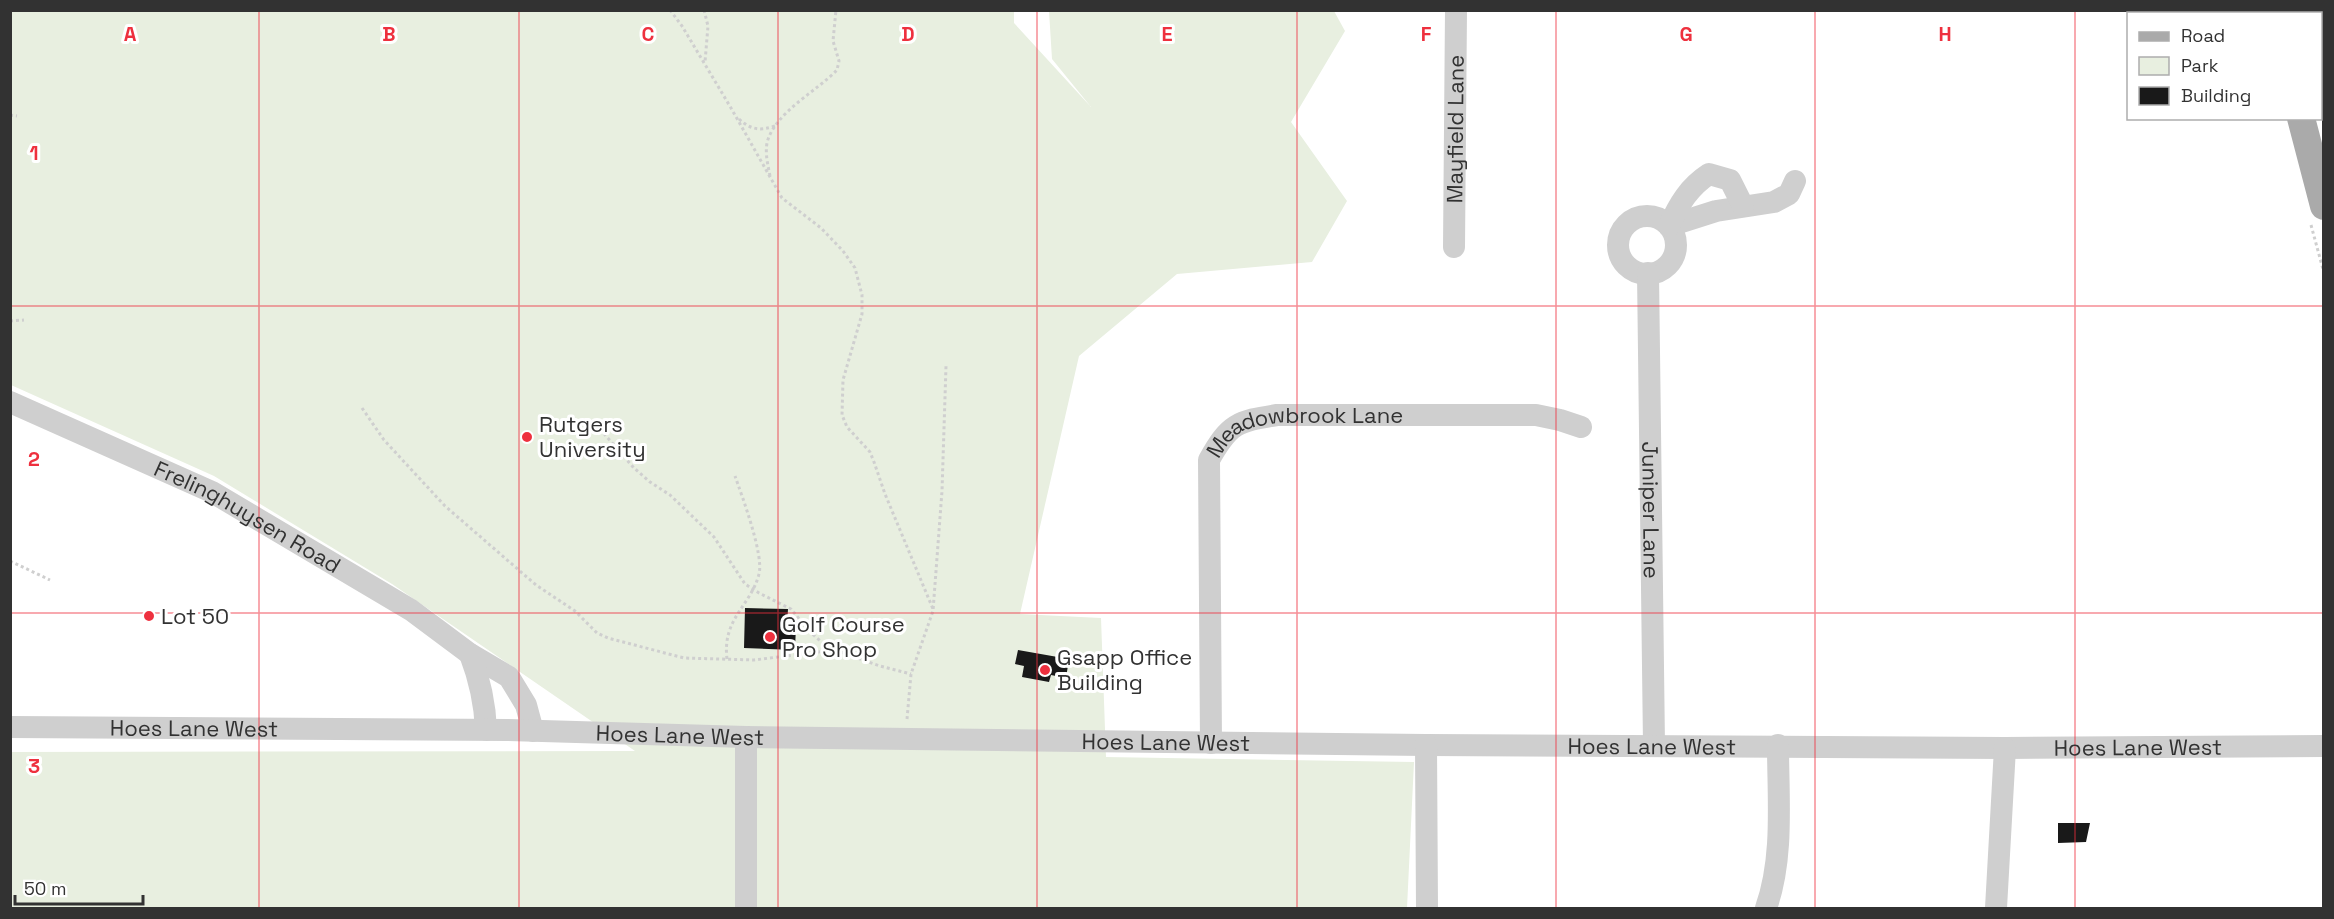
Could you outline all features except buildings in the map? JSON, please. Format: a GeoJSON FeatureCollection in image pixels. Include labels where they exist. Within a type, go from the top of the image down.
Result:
{"type":"FeatureCollection","features":[{"type":"Feature","properties":{"kind":"main road"},"geometry":{"type":"LineString","coordinates":[[2302,120],[2324,206]]}},
{"type":"Feature","properties":{"kind":"street","name":"Mayfield Lane"},"geometry":{"type":"LineString","coordinates":[[1454,247],[1456,10]]}},
{"type":"Feature","properties":{"kind":"street"},"geometry":{"type":"LineString","coordinates":[[1669,226],[1681,201],[1695,183],[1709,174],[1730,180],[1743,206]]}},
{"type":"Feature","properties":{"kind":"street"},"geometry":{"type":"LineString","coordinates":[[1669,226],[1688,218],[1774,202],[1789,194],[1795,181]]}},
{"type":"Feature","properties":{"kind":"street"},"geometry":{"type":"LineString","coordinates":[[1645,215],[1657,217],[1669,226],[1676,240],[1675,252],[1670,263],[1663,269],[1642,274],[1623,263],[1618,252],[1619,234],[1633,218],[1645,215]]}},
{"type":"Feature","properties":{"kind":"street","name":"Juniper Lane"},"geometry":{"type":"LineString","coordinates":[[1648,273],[1654,745]]}},
{"type":"Feature","properties":{"kind":"street","name":"Frelinghuysen Road"},"geometry":{"type":"LineString","coordinates":[[10,402],[212,492],[411,610],[470,654],[509,677],[526,705],[533,731]]}},
{"type":"Feature","properties":{"kind":"street","name":"Meadowbrook Lane"},"geometry":{"type":"LineString","coordinates":[[1211,743],[1209,460],[1222,438],[1245,420],[1277,415],[1536,415],[1581,427]]}},
{"type":"Feature","properties":{"kind":"street"},"geometry":{"type":"LineString","coordinates":[[470,654],[480,678],[486,711],[486,730]]}},
{"type":"Feature","properties":{"kind":"street","name":"Hoes Lane West"},"geometry":{"type":"LineString","coordinates":[[10,727],[486,730],[905,739],[1426,745],[1778,745],[2005,748],[2324,746]]}},
{"type":"Feature","properties":{"kind":"street"},"geometry":{"type":"LineString","coordinates":[[746,736],[746,909]]}},
{"type":"Feature","properties":{"kind":"street"},"geometry":{"type":"LineString","coordinates":[[1426,745],[1426,909]]}},
{"type":"Feature","properties":{"kind":"street"},"geometry":{"type":"LineString","coordinates":[[1766,909],[1771,895],[1778,836],[1778,745]]}},
{"type":"Feature","properties":{"kind":"street"},"geometry":{"type":"LineString","coordinates":[[1996,909],[2005,748]]}},
{"type":"Feature","properties":{"kind":"path"},"geometry":{"type":"LineString","coordinates":[[670,10],[705,64],[782,198],[821,228],[843,251],[855,268],[862,295],[862,314],[843,380],[842,415],[848,427],[870,453],[933,609]]}},
{"type":"Feature","properties":{"kind":"path"},"geometry":{"type":"LineString","coordinates":[[704,10],[708,26],[705,64]]}},
{"type":"Feature","properties":{"kind":"path"},"geometry":{"type":"LineString","coordinates":[[772,180],[766,159],[767,142],[776,126],[794,106],[837,70],[839,61],[832,30],[836,10]]}},
{"type":"Feature","properties":{"kind":"path"},"geometry":{"type":"LineString","coordinates":[[10,115],[17,116]]}},
{"type":"Feature","properties":{"kind":"path"},"geometry":{"type":"LineString","coordinates":[[736,118],[753,129],[764,130],[776,126]]}},
{"type":"Feature","properties":{"kind":"path"},"geometry":{"type":"LineString","coordinates":[[10,321],[24,320]]}},
{"type":"Feature","properties":{"kind":"path"},"geometry":{"type":"LineString","coordinates":[[905,739],[911,674],[933,609],[942,491],[946,366]]}},
{"type":"Feature","properties":{"kind":"path"},"geometry":{"type":"LineString","coordinates":[[362,408],[384,440],[445,506],[536,585],[575,611],[597,633],[669,656],[684,658],[754,660],[838,651]]}},
{"type":"Feature","properties":{"kind":"path"},"geometry":{"type":"LineString","coordinates":[[592,420],[634,468],[691,513],[714,537],[746,584],[752,589],[790,609],[825,645],[880,666],[911,674]]}},
{"type":"Feature","properties":{"kind":"path"},"geometry":{"type":"LineString","coordinates":[[727,659],[728,635],[736,614],[759,574],[760,562],[746,507],[735,476]]}},
{"type":"Feature","properties":{"kind":"path"},"geometry":{"type":"LineString","coordinates":[[10,561],[50,580]]}},
{"type":"Feature","properties":{"kind":"green space","name":"Rutgers University"},"geometry":{"type":"Polygon","coordinates":[[[11,11],[1014,11],[1014,23],[1091,107],[1052,59],[1049,11],[1334,11],[1345,31],[1291,122],[1347,201],[1312,262],[1177,274],[1079,356],[1020,614],[1101,618],[1106,757],[1414,762],[1407,908],[11,908],[11,752],[635,751],[392,584],[214,476],[11,385],[11,11]]]}},
{"type":"Feature","properties":{"kind":"place","name":"Rutgers University"},"geometry":{"type":"Point","coordinates":[527,437]}},
{"type":"Feature","properties":{"kind":"place","name":"Lot 50"},"geometry":{"type":"Point","coordinates":[149,616]}},
{"type":"Feature","properties":{"kind":"place","name":"Golf Course Pro Shop"},"geometry":{"type":"Point","coordinates":[770,637]}},
{"type":"Feature","properties":{"kind":"place","name":"Gsapp Office Building"},"geometry":{"type":"Point","coordinates":[1045,670]}}]}
